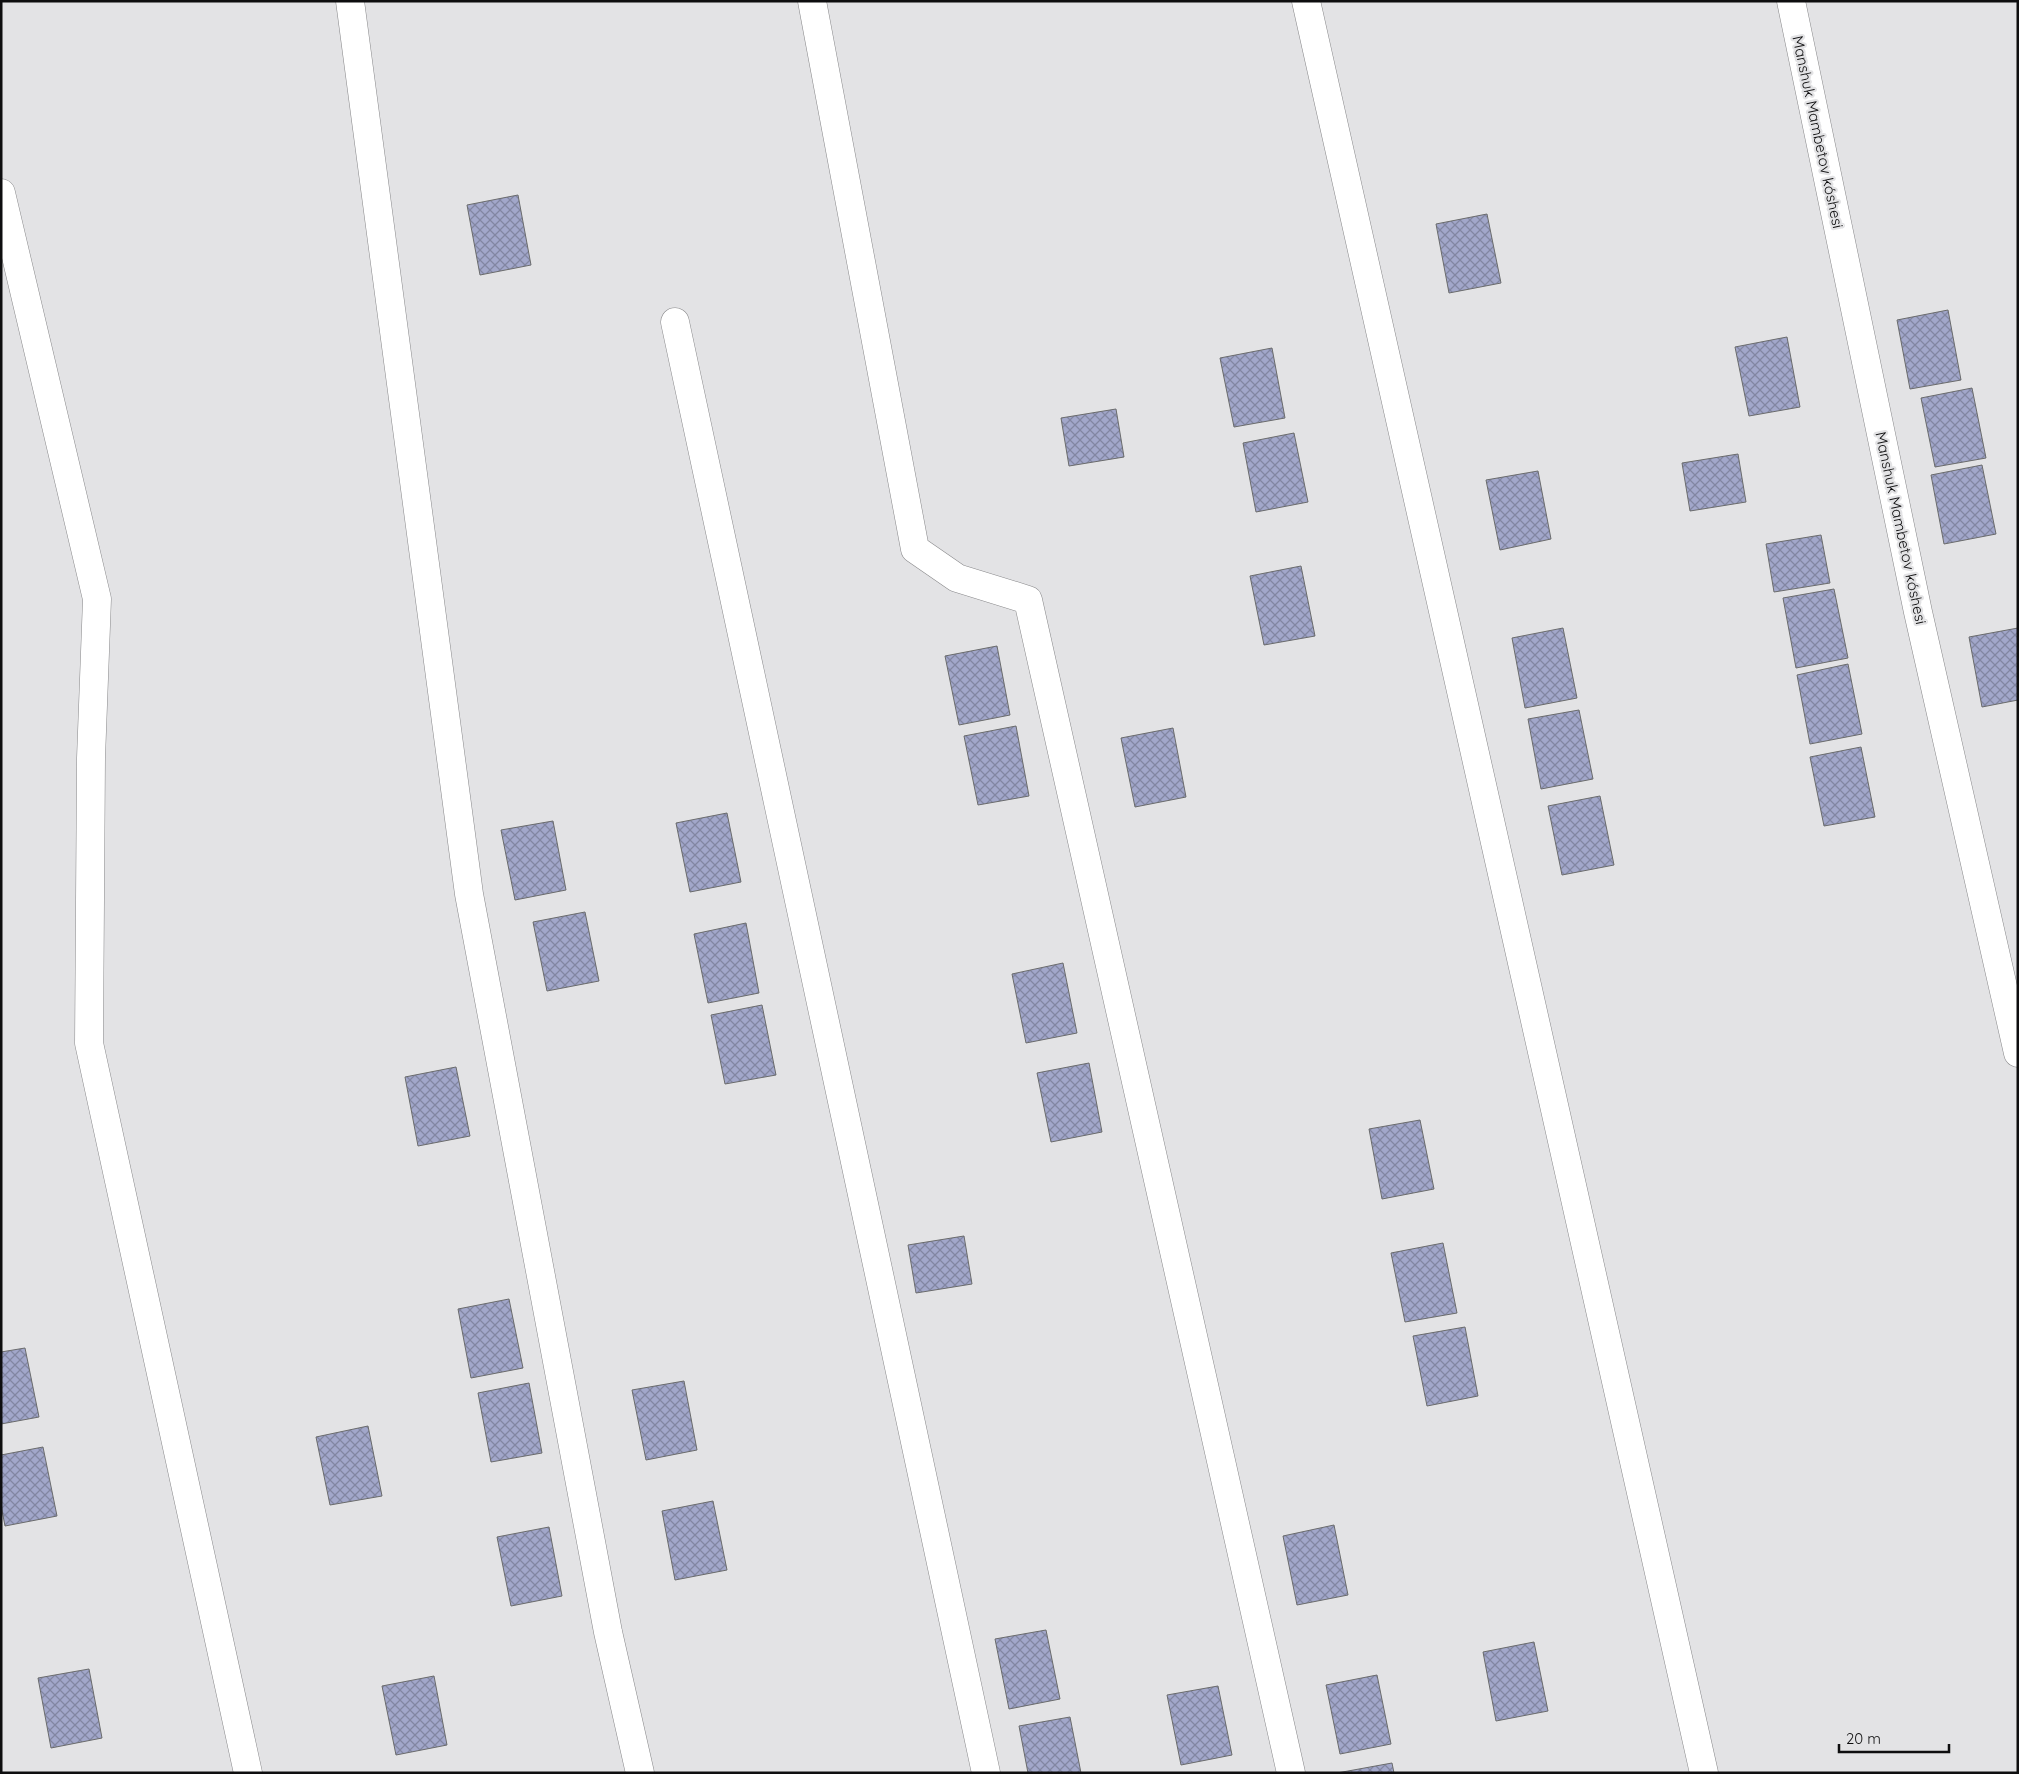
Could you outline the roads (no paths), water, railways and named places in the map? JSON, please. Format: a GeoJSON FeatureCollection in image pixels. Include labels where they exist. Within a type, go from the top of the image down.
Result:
{"type":"FeatureCollection","features":[{"type":"Feature","properties":{"kind":"street"},"geometry":{"type":"LineString","coordinates":[[350,1],[469,894],[608,1632],[640,1773]]}},
{"type":"Feature","properties":{"kind":"street"},"geometry":{"type":"LineString","coordinates":[[812,1],[915,549],[957,578],[1028,600],[1291,1773]]}},
{"type":"Feature","properties":{"kind":"street"},"geometry":{"type":"LineString","coordinates":[[1306,1],[1704,1773]]}},
{"type":"Feature","properties":{"kind":"street","name":"Manshuk Mambetov kóshesi"},"geometry":{"type":"LineString","coordinates":[[1791,1],[1918,612],[2018,1053]]}},
{"type":"Feature","properties":{"kind":"street"},"geometry":{"type":"LineString","coordinates":[[1,193],[97,599],[91,758],[89,1043],[248,1773]]}},
{"type":"Feature","properties":{"kind":"street"},"geometry":{"type":"LineString","coordinates":[[675,322],[986,1773]]}}]}
